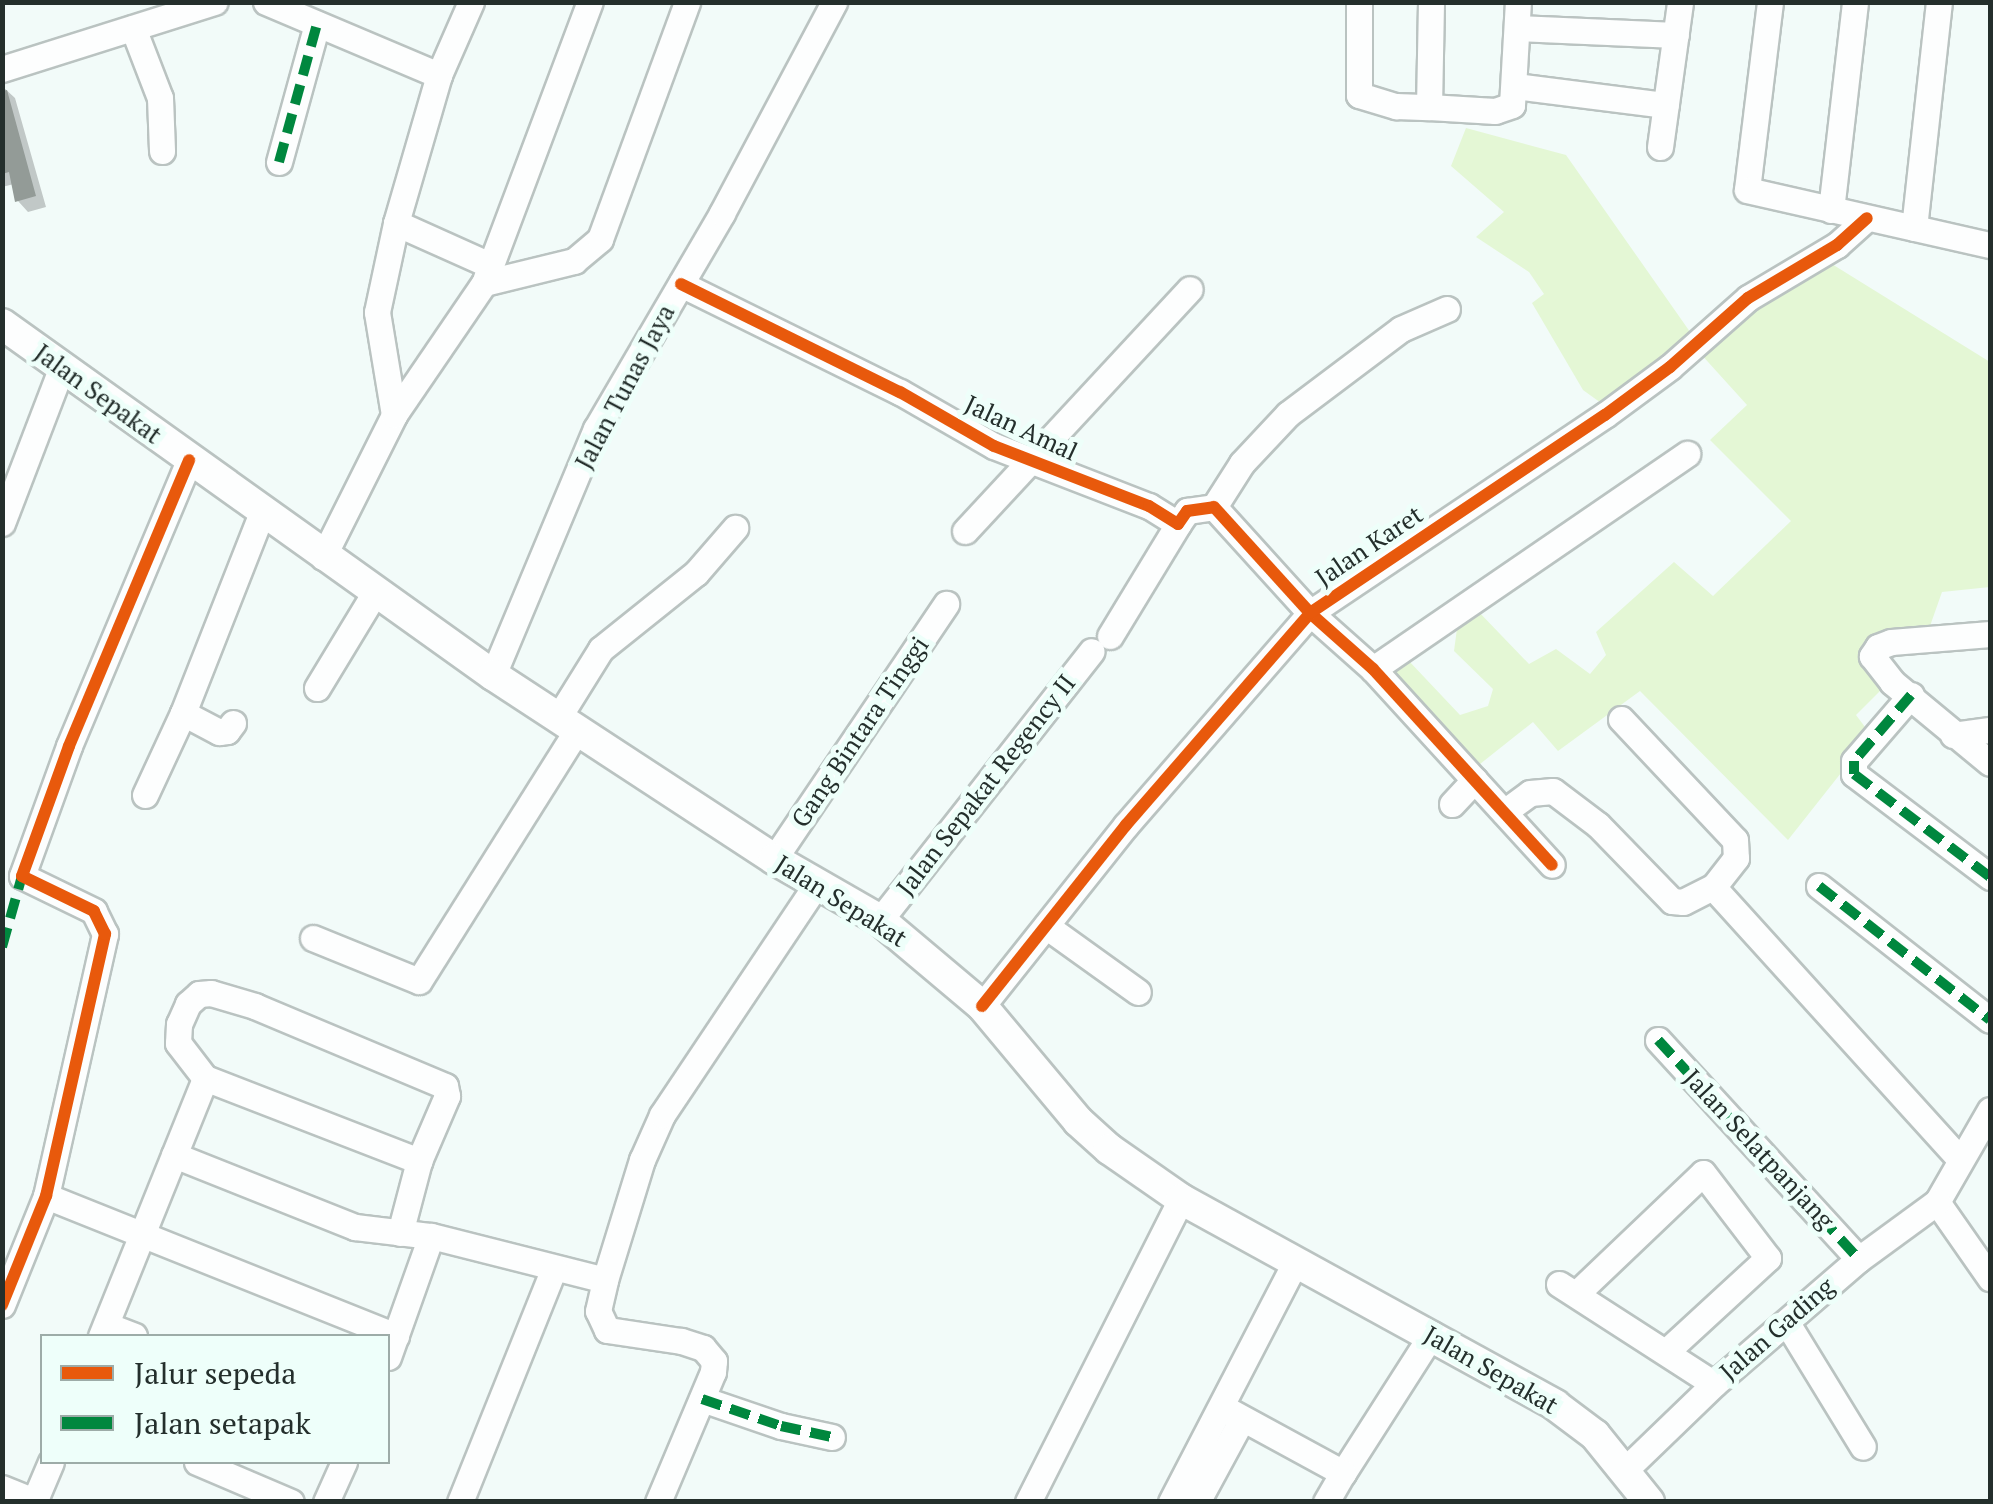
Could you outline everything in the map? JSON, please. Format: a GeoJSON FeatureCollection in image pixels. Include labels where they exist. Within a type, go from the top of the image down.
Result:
{"type":"FeatureCollection","features":[{"type":"Feature","properties":{"kind":"main road","name":"Jalan Sepakat"},"geometry":{"type":"LineString","coordinates":[[2,324],[374,594],[774,860],[880,920],[982,1006],[1078,1121],[1109,1149],[1181,1200],[1432,1334],[1555,1405],[1595,1435],[1626,1468],[1650,1502]]}},
{"type":"Feature","properties":{"kind":"street"},"geometry":{"type":"LineString","coordinates":[[2,69],[134,15],[169,16],[215,2]]}},
{"type":"Feature","properties":{"kind":"street"},"geometry":{"type":"LineString","coordinates":[[266,2],[439,76]]}},
{"type":"Feature","properties":{"kind":"street"},"geometry":{"type":"LineString","coordinates":[[394,415],[377,312],[396,223],[439,76],[472,2]]}},
{"type":"Feature","properties":{"kind":"street"},"geometry":{"type":"LineString","coordinates":[[323,557],[394,415],[487,274],[590,2]]}},
{"type":"Feature","properties":{"kind":"street"},"geometry":{"type":"LineString","coordinates":[[396,223],[487,274],[574,261],[600,239],[687,2]]}},
{"type":"Feature","properties":{"kind":"street","name":"Jalan Tunas Jaya"},"geometry":{"type":"LineString","coordinates":[[494,675],[596,430],[681,284],[834,2]]}},
{"type":"Feature","properties":{"kind":"street"},"geometry":{"type":"LineString","coordinates":[[1359,2],[1358,96],[1396,106],[1501,111],[1512,106],[1518,15],[1676,35]]}},
{"type":"Feature","properties":{"kind":"street"},"geometry":{"type":"LineString","coordinates":[[1429,107],[1431,2]]}},
{"type":"Feature","properties":{"kind":"street"},"geometry":{"type":"LineString","coordinates":[[1660,147],[1680,2]]}},
{"type":"Feature","properties":{"kind":"street"},"geometry":{"type":"LineString","coordinates":[[1770,2],[1747,190],[1990,245]]}},
{"type":"Feature","properties":{"kind":"street"},"geometry":{"type":"LineString","coordinates":[[1831,210],[1855,2]]}},
{"type":"Feature","properties":{"kind":"street"},"geometry":{"type":"LineString","coordinates":[[1914,228],[1939,2]]}},
{"type":"Feature","properties":{"kind":"street"},"geometry":{"type":"LineString","coordinates":[[134,15],[160,98],[162,152]]}},
{"type":"Feature","properties":{"kind":"street"},"geometry":{"type":"LineString","coordinates":[[279,162],[317,24]]}},
{"type":"Feature","properties":{"kind":"street"},"geometry":{"type":"LineString","coordinates":[[1515,86],[1666,105]]}},
{"type":"Feature","properties":{"kind":"street","name":"Jalan Karet"},"geometry":{"type":"LineString","coordinates":[[982,1006],[1217,716],[1310,614],[1605,415],[1670,367],[1748,298],[1837,245],[1868,218]]}},
{"type":"Feature","properties":{"kind":"street","name":"Jalan Amal"},"geometry":{"type":"LineString","coordinates":[[681,284],[1030,461],[1149,506],[1178,524]]}},
{"type":"Feature","properties":{"kind":"street"},"geometry":{"type":"LineString","coordinates":[[965,531],[1190,289]]}},
{"type":"Feature","properties":{"kind":"street"},"geometry":{"type":"LineString","coordinates":[[1178,524],[1188,511],[1214,507],[1242,463],[1288,414],[1401,328],[1447,309]]}},
{"type":"Feature","properties":{"kind":"street"},"geometry":{"type":"LineString","coordinates":[[2,523],[61,368]]}},
{"type":"Feature","properties":{"kind":"street"},"geometry":{"type":"LineString","coordinates":[[1374,669],[1687,454]]}},
{"type":"Feature","properties":{"kind":"street"},"geometry":{"type":"LineString","coordinates":[[2,1305],[46,1196],[105,934],[94,912],[22,876],[70,746],[189,460]]}},
{"type":"Feature","properties":{"kind":"street"},"geometry":{"type":"LineString","coordinates":[[1214,507],[1310,614],[1374,669],[1552,865]]}},
{"type":"Feature","properties":{"kind":"street"},"geometry":{"type":"LineString","coordinates":[[145,795],[262,512]]}},
{"type":"Feature","properties":{"kind":"street","name":"Jalan Sepakat Regency II"},"geometry":{"type":"LineString","coordinates":[[880,920],[1101,643],[1178,524]]}},
{"type":"Feature","properties":{"kind":"street"},"geometry":{"type":"LineString","coordinates":[[314,938],[419,981],[567,724],[601,649],[686,583],[736,528]]}},
{"type":"Feature","properties":{"kind":"street"},"geometry":{"type":"LineString","coordinates":[[316,688],[374,594]]}},
{"type":"Feature","properties":{"kind":"street","name":"Gang Bintara Tinggi"},"geometry":{"type":"LineString","coordinates":[[774,860],[946,604]]}},
{"type":"Feature","properties":{"kind":"street"},"geometry":{"type":"LineString","coordinates":[[1990,634],[1918,638],[1878,647],[1872,656],[1953,736],[1990,763]]}},
{"type":"Feature","properties":{"kind":"street"},"geometry":{"type":"LineString","coordinates":[[1911,696],[1854,762],[1854,774],[1990,877]]}},
{"type":"Feature","properties":{"kind":"street"},"geometry":{"type":"LineString","coordinates":[[182,713],[221,732],[233,723]]}},
{"type":"Feature","properties":{"kind":"street"},"geometry":{"type":"LineString","coordinates":[[1504,812],[1530,793],[1553,791],[1598,825],[1672,901],[1683,902],[1713,887],[1736,858],[1734,840],[1621,719]]}},
{"type":"Feature","properties":{"kind":"street"},"geometry":{"type":"LineString","coordinates":[[1953,736],[1990,730]]}},
{"type":"Feature","properties":{"kind":"street"},"geometry":{"type":"LineString","coordinates":[[1452,804],[1474,780]]}},
{"type":"Feature","properties":{"kind":"street"},"geometry":{"type":"LineString","coordinates":[[658,1502],[715,1368],[711,1356],[681,1340],[607,1330],[598,1311],[605,1280],[642,1160],[662,1115],[816,885]]}},
{"type":"Feature","properties":{"kind":"street"},"geometry":{"type":"LineString","coordinates":[[1819,886],[1990,1020]]}},
{"type":"Feature","properties":{"kind":"street"},"geometry":{"type":"LineString","coordinates":[[1713,887],[1960,1159]]}},
{"type":"Feature","properties":{"kind":"street"},"geometry":{"type":"LineString","coordinates":[[1046,926],[1138,992]]}},
{"type":"Feature","properties":{"kind":"street"},"geometry":{"type":"LineString","coordinates":[[400,1233],[419,1162],[446,1096],[445,1086],[255,1006],[211,993],[199,994],[188,1004],[177,1035],[182,1051],[205,1078],[419,1162]]}},
{"type":"Feature","properties":{"kind":"street","name":"Jalan Selatpanjang"},"geometry":{"type":"LineString","coordinates":[[1658,1040],[1859,1258]]}},
{"type":"Feature","properties":{"kind":"street"},"geometry":{"type":"LineString","coordinates":[[103,1330],[205,1078]]}},
{"type":"Feature","properties":{"kind":"street"},"geometry":{"type":"LineString","coordinates":[[1990,1110],[1937,1202],[1990,1278]]}},
{"type":"Feature","properties":{"kind":"street"},"geometry":{"type":"LineString","coordinates":[[174,1155],[355,1227],[431,1236],[605,1280]]}},
{"type":"Feature","properties":{"kind":"street"},"geometry":{"type":"LineString","coordinates":[[1667,1351],[1768,1258],[1703,1174],[1567,1289],[1714,1384]]}},
{"type":"Feature","properties":{"kind":"street"},"geometry":{"type":"LineString","coordinates":[[46,1196],[364,1334]]}},
{"type":"Feature","properties":{"kind":"street"},"geometry":{"type":"LineString","coordinates":[[1028,1502],[1181,1200]]}},
{"type":"Feature","properties":{"kind":"street","name":"Jalan Gading"},"geometry":{"type":"LineString","coordinates":[[1626,1468],[1714,1384],[1859,1258],[1937,1202]]}},
{"type":"Feature","properties":{"kind":"street"},"geometry":{"type":"LineString","coordinates":[[392,1346],[431,1236]]}},
{"type":"Feature","properties":{"kind":"street"},"geometry":{"type":"LineString","coordinates":[[1198,1502],[1296,1261]]}},
{"type":"Feature","properties":{"kind":"street"},"geometry":{"type":"LineString","coordinates":[[460,1502],[554,1268]]}},
{"type":"Feature","properties":{"kind":"street"},"geometry":{"type":"LineString","coordinates":[[1787,1323],[1863,1447]]}},
{"type":"Feature","properties":{"kind":"street"},"geometry":{"type":"LineString","coordinates":[[1326,1502],[1432,1334]]}},
{"type":"Feature","properties":{"kind":"street"},"geometry":{"type":"LineString","coordinates":[[702,1399],[781,1426],[832,1438]]}},
{"type":"Feature","properties":{"kind":"street"},"geometry":{"type":"LineString","coordinates":[[1232,1413],[1343,1473]]}},
{"type":"Feature","properties":{"kind":"street"},"geometry":{"type":"LineString","coordinates":[[1171,1502],[1232,1413]]}},
{"type":"Feature","properties":{"kind":"street"},"geometry":{"type":"LineString","coordinates":[[2,1488],[35,1501],[49,1464]]}},
{"type":"Feature","properties":{"kind":"street"},"geometry":{"type":"LineString","coordinates":[[202,1464],[291,1502]]}},
{"type":"Feature","properties":{"kind":"street"},"geometry":{"type":"LineString","coordinates":[[326,1502],[343,1464]]}},
{"type":"Feature","properties":{"kind":"green space"},"geometry":{"type":"Polygon","coordinates":[[[1466,128],[1566,155],[1695,339],[1608,408],[1583,390],[1532,303],[1544,294],[1529,272],[1476,237],[1504,212],[1451,166],[1466,128]]]}},
{"type":"Feature","properties":{"kind":"green space"},"geometry":{"type":"Polygon","coordinates":[[[1827,261],[1990,362],[1990,587],[1942,592],[1930,626],[1882,631],[1864,644],[1863,657],[1886,685],[1856,715],[1871,735],[1788,840],[1640,691],[1558,751],[1533,722],[1475,768],[1384,675],[1408,660],[1460,715],[1488,706],[1493,689],[1454,651],[1458,621],[1476,609],[1529,664],[1556,649],[1590,674],[1606,655],[1596,632],[1674,562],[1713,596],[1791,521],[1710,440],[1747,405],[1699,352],[1725,325],[1827,261]]]}},
{"type":"Feature","properties":{"kind":"building"},"geometry":{"type":"Polygon","coordinates":[[[7,90],[36,196],[15,202],[9,172],[2,174],[2,91],[7,90]]]}},
{"type":"Feature","properties":{"kind":"marked path"},"geometry":{"type":"LineString","coordinates":[[279,162],[317,24]]}},
{"type":"Feature","properties":{"kind":"marked path"},"geometry":{"type":"LineString","coordinates":[[1911,695],[1854,761],[1854,774],[1990,877]]}},
{"type":"Feature","properties":{"kind":"marked path"},"geometry":{"type":"LineString","coordinates":[[2,947],[22,876]]}},
{"type":"Feature","properties":{"kind":"marked path"},"geometry":{"type":"LineString","coordinates":[[1819,886],[1990,1020]]}},
{"type":"Feature","properties":{"kind":"marked path"},"geometry":{"type":"LineString","coordinates":[[1658,1040],[1859,1259]]}},
{"type":"Feature","properties":{"kind":"marked path"},"geometry":{"type":"LineString","coordinates":[[702,1399],[781,1426],[832,1437]]}},
{"type":"Feature","properties":{"kind":"cycle path"},"geometry":{"type":"LineString","coordinates":[[982,1006],[1126,825],[1310,613],[1605,415],[1670,367],[1748,298],[1837,245],[1867,218]]}},
{"type":"Feature","properties":{"kind":"cycle path"},"geometry":{"type":"LineString","coordinates":[[681,284],[900,392],[994,446],[1149,506],[1178,524],[1187,511],[1214,507],[1310,613],[1373,669],[1552,865]]}},
{"type":"Feature","properties":{"kind":"cycle path"},"geometry":{"type":"LineString","coordinates":[[2,1305],[46,1196],[105,934],[94,911],[22,876],[69,746],[189,460]]}}]}
